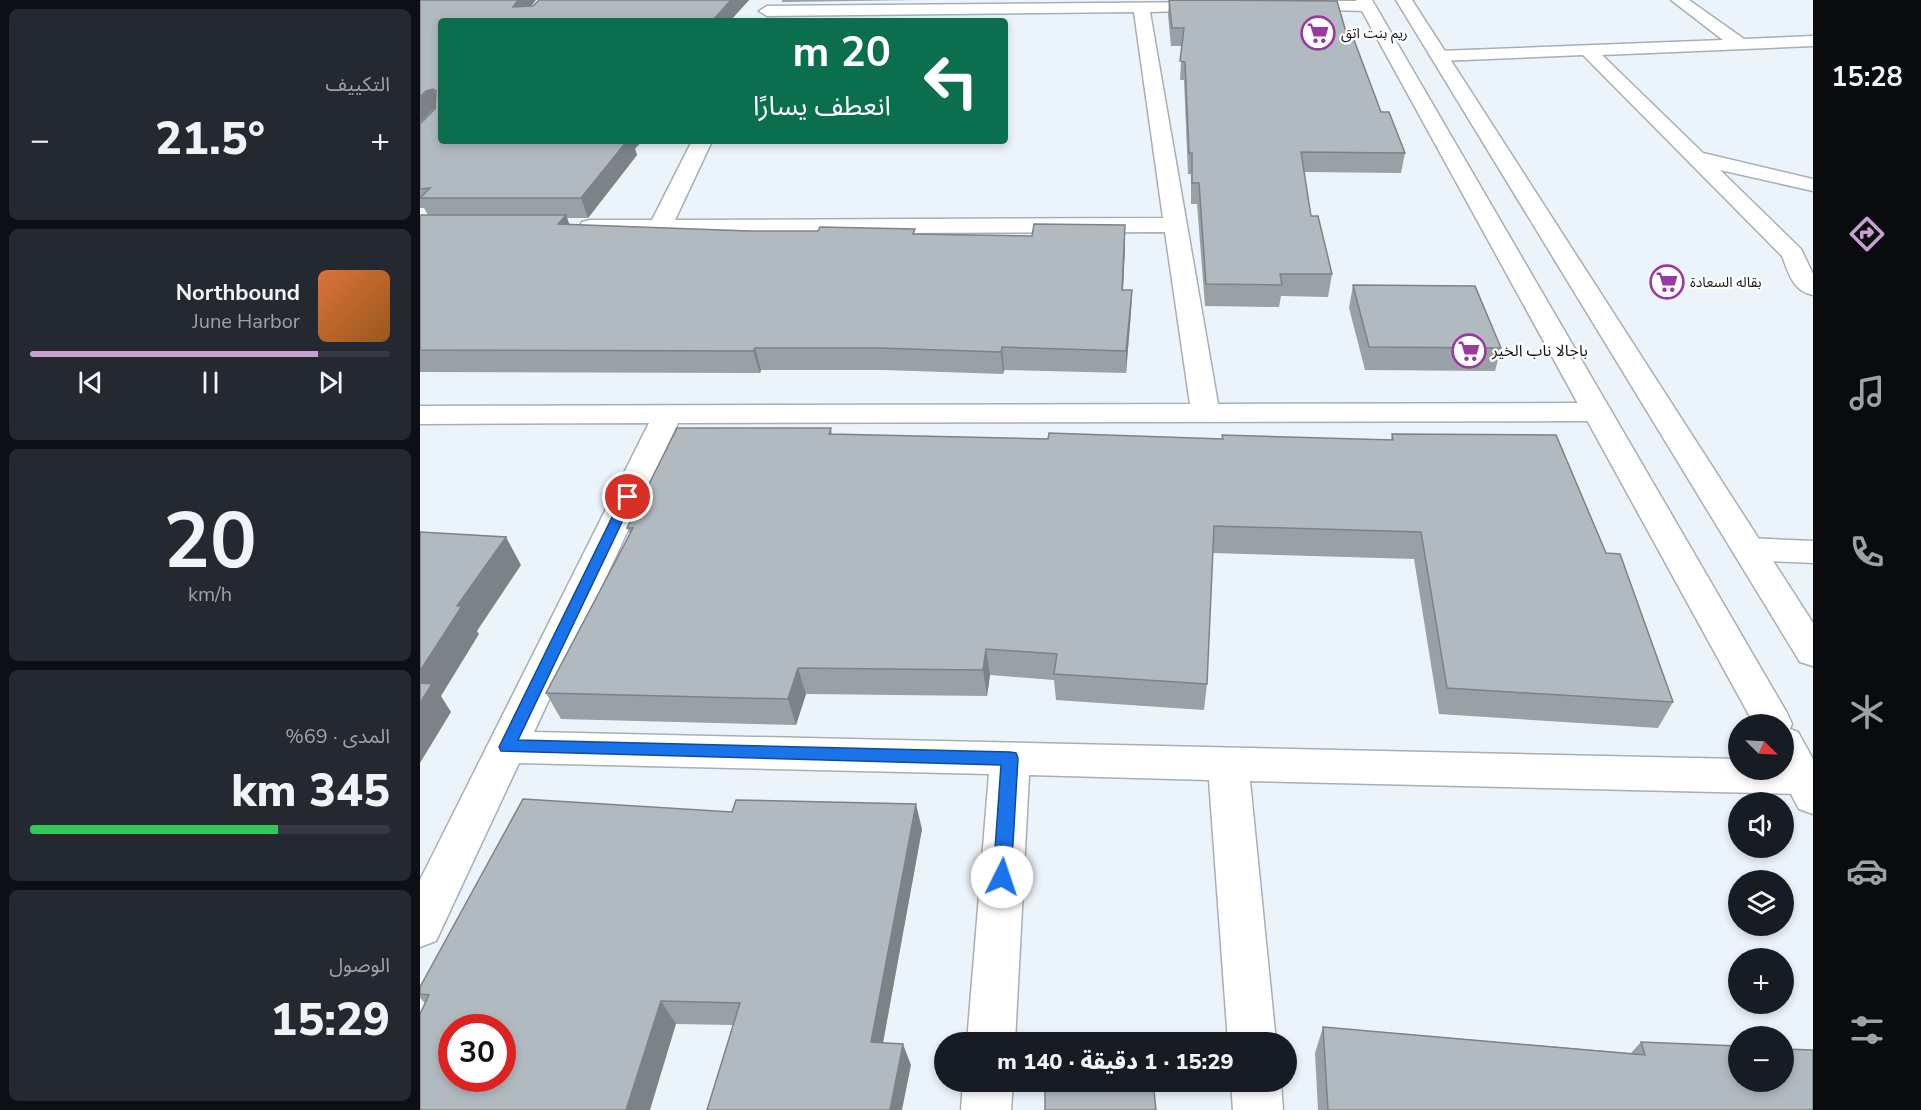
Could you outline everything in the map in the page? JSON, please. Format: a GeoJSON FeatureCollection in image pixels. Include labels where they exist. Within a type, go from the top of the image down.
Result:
{"type":"FeatureCollection","features":[{"type":"Feature","properties":{"kind":"street"},"geometry":{"type":"LineString","coordinates":[[1404,0],[1813,652]]}},
{"type":"Feature","properties":{"kind":"street"},"geometry":{"type":"LineString","coordinates":[[1680,0],[1740,44]]}},
{"type":"Feature","properties":{"kind":"street"},"geometry":{"type":"LineString","coordinates":[[1272,7],[1365,3],[1767,714]]}},
{"type":"Feature","properties":{"kind":"street"},"geometry":{"type":"LineString","coordinates":[[767,11],[1225,7]]}},
{"type":"Feature","properties":{"kind":"street"},"geometry":{"type":"LineString","coordinates":[[1142,8],[1205,413]]}},
{"type":"Feature","properties":{"kind":"street"},"geometry":{"type":"LineString","coordinates":[[1439,56],[1813,41]]}},
{"type":"Feature","properties":{"kind":"street"},"geometry":{"type":"LineString","coordinates":[[1775,43],[1813,55]]}},
{"type":"Feature","properties":{"kind":"street"},"geometry":{"type":"LineString","coordinates":[[1587,50],[1792,254],[1810,281]]}},
{"type":"Feature","properties":{"kind":"street"},"geometry":{"type":"LineString","coordinates":[[660,227],[701,144]]}},
{"type":"Feature","properties":{"kind":"street"},"geometry":{"type":"LineString","coordinates":[[1696,158],[1813,185]]}},
{"type":"Feature","properties":{"kind":"street"},"geometry":{"type":"LineString","coordinates":[[564,227],[1176,225]]}},
{"type":"Feature","properties":{"kind":"street"},"geometry":{"type":"LineString","coordinates":[[420,414],[1597,412]]}},
{"type":"Feature","properties":{"kind":"street"},"geometry":{"type":"LineString","coordinates":[[420,926],[668,414]]}},
{"type":"Feature","properties":{"kind":"street"},"geometry":{"type":"LineString","coordinates":[[1748,549],[1813,552]]}},
{"type":"Feature","properties":{"kind":"street"},"geometry":{"type":"LineString","coordinates":[[507,747],[1228,763],[1807,787],[1794,762]]}},
{"type":"Feature","properties":{"kind":"street"},"geometry":{"type":"LineString","coordinates":[[992,1032],[1010,758]]}},
{"type":"Feature","properties":{"kind":"street"},"geometry":{"type":"LineString","coordinates":[[1228,763],[1251,1032]]}},
{"type":"Feature","properties":{"kind":"street"},"geometry":{"type":"LineString","coordinates":[[986,1110],[987,1092]]}},
{"type":"Feature","properties":{"kind":"street"},"geometry":{"type":"LineString","coordinates":[[1257,1092],[1258,1110]]}},
{"type":"Feature","properties":{"kind":"building"},"geometry":{"type":"Polygon","coordinates":[[[420,0],[518,0],[513,7],[533,6],[539,0],[731,0],[715,18],[438,18],[438,144],[625,144],[581,198],[420,198],[430,188],[420,189],[420,124],[435,109],[436,91],[433,89],[426,91],[420,97],[420,0]]]}},
{"type":"Feature","properties":{"kind":"building"},"geometry":{"type":"Polygon","coordinates":[[[1169,0],[1337,1],[1346,32],[1351,32],[1381,112],[1389,112],[1405,153],[1301,152],[1311,216],[1318,216],[1332,274],[1280,274],[1282,285],[1206,284],[1199,183],[1192,183],[1192,153],[1189,153],[1185,62],[1180,61],[1184,28],[1172,28],[1169,0]]]}},
{"type":"Feature","properties":{"kind":"building"},"geometry":{"type":"Polygon","coordinates":[[[420,215],[566,215],[558,224],[749,231],[818,231],[820,227],[915,229],[913,234],[1032,236],[1034,224],[1125,225],[1122,290],[1132,290],[1126,351],[1002,347],[1001,352],[880,348],[755,348],[753,351],[420,350],[420,215]]]}},
{"type":"Feature","properties":{"kind":"building"},"geometry":{"type":"Polygon","coordinates":[[[1353,285],[1475,286],[1501,348],[1369,347],[1353,285]]]}},
{"type":"Feature","properties":{"kind":"building"},"geometry":{"type":"Polygon","coordinates":[[[677,428],[831,428],[829,434],[1048,439],[1049,433],[1223,439],[1222,435],[1393,440],[1392,434],[1556,435],[1606,553],[1620,554],[1673,702],[1447,688],[1421,532],[1214,526],[1207,684],[1054,674],[1057,654],[986,649],[983,670],[798,668],[788,699],[546,693],[633,528],[627,528],[677,428]]]}},
{"type":"Feature","properties":{"kind":"building"},"geometry":{"type":"Polygon","coordinates":[[[420,532],[506,537],[457,606],[462,606],[420,671],[420,532]]]}},
{"type":"Feature","properties":{"kind":"building"},"geometry":{"type":"Polygon","coordinates":[[[420,683],[432,684],[420,703],[420,683]]]}},
{"type":"Feature","properties":{"kind":"building"},"geometry":{"type":"Polygon","coordinates":[[[523,799],[732,812],[736,800],[916,804],[871,1042],[903,1044],[890,1110],[707,1110],[740,1003],[661,1001],[626,1110],[420,1110],[420,1014],[429,995],[420,994],[420,987],[523,799]]]}},
{"type":"Feature","properties":{"kind":"building"},"geometry":{"type":"Polygon","coordinates":[[[1323,1027],[1645,1055],[1641,1042],[1728,1046],[1728,1092],[1794,1092],[1794,1049],[1813,1050],[1813,1110],[1328,1110],[1323,1027]]]}},
{"type":"Feature","properties":{"kind":"building"},"geometry":{"type":"Polygon","coordinates":[[[1045,1092],[1154,1092],[1156,1110],[1045,1110],[1045,1092]]]}},
{"type":"Feature","properties":{"kind":"place","name":"ريم بنت اتق"},"geometry":{"type":"Point","coordinates":[1318,33]}},
{"type":"Feature","properties":{"kind":"place","name":"بقاله السعادة"},"geometry":{"type":"Point","coordinates":[1667,282]}},
{"type":"Feature","properties":{"kind":"place","name":"باجالا ناب الخير"},"geometry":{"type":"Point","coordinates":[1469,351]}},
{"type":"Feature","properties":{"kind":"route"},"geometry":{"type":"LineString","coordinates":[[628,497],[507,747],[1010,758],[1002,877]]}}]}
